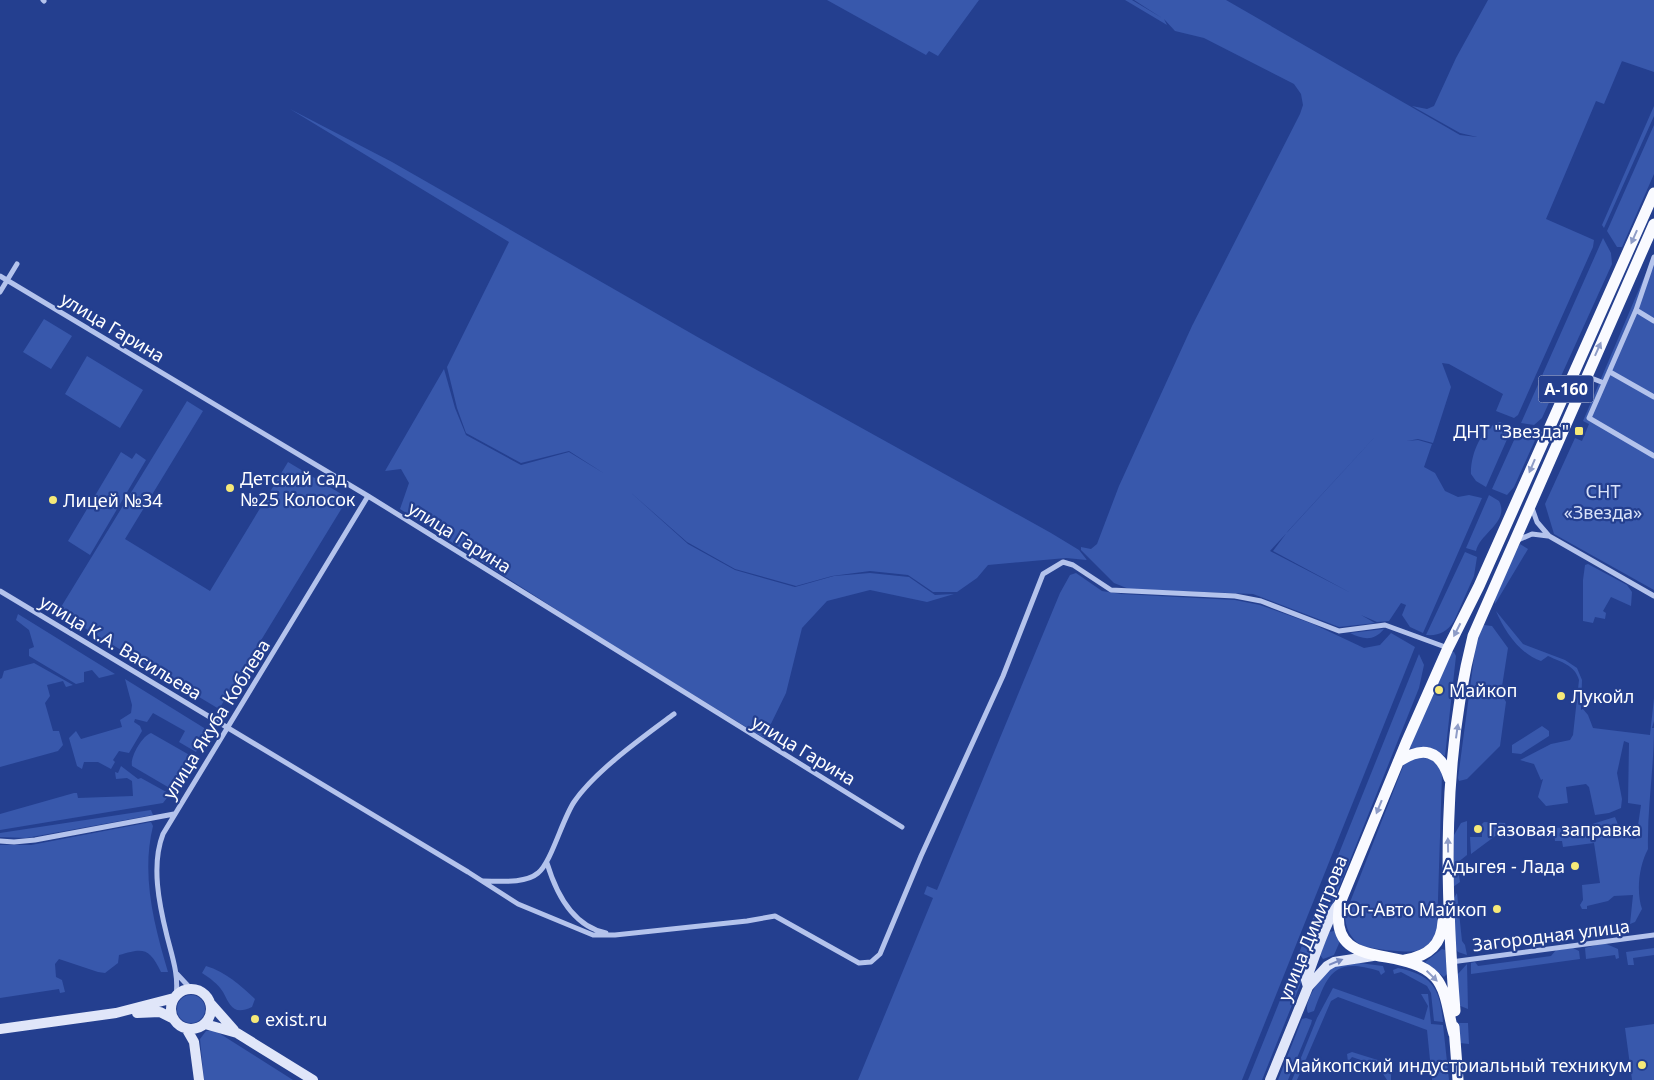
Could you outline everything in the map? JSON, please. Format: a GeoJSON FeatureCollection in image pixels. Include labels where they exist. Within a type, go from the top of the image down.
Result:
{"type":"FeatureCollection","features":[{"type":"Feature","properties":{"kind":"main road","name":"улица Димитрова"},"geometry":{"type":"LineString","coordinates":[[1270,1080],[1308,987],[1306,980],[1335,906],[1340,902],[1448,648],[1479,586],[1654,193]]}},
{"type":"Feature","properties":{"kind":"main road","name":"А-160"},"geometry":{"type":"LineString","coordinates":[[1502,566],[1654,224]]}},
{"type":"Feature","properties":{"kind":"main road"},"geometry":{"type":"LineString","coordinates":[[1454,1034],[1455,1015],[1449,897],[1450,779],[1467,661],[1473,636],[1502,566]]}},
{"type":"Feature","properties":{"kind":"main road"},"geometry":{"type":"LineString","coordinates":[[1398,762],[1415,753],[1428,752],[1442,761],[1450,779]]}},
{"type":"Feature","properties":{"kind":"main road"},"geometry":{"type":"LineString","coordinates":[[1405,960],[1426,954],[1439,941],[1449,897]]}},
{"type":"Feature","properties":{"kind":"main road"},"geometry":{"type":"LineString","coordinates":[[1340,902],[1338,914],[1342,936],[1355,948],[1374,956]]}},
{"type":"Feature","properties":{"kind":"main road"},"geometry":{"type":"LineString","coordinates":[[1308,987],[1327,966],[1347,958],[1374,956],[1405,960],[1428,972],[1439,983],[1446,998],[1454,1034],[1458,1080]]}},
{"type":"Feature","properties":{"kind":"main road"},"geometry":{"type":"LineString","coordinates":[[116,1013],[175,997],[185,990],[191,989],[204,993],[237,1033],[312,1080]]}},
{"type":"Feature","properties":{"kind":"main road"},"geometry":{"type":"LineString","coordinates":[[174,1019],[171,1011],[175,997]]}},
{"type":"Feature","properties":{"kind":"main road"},"geometry":{"type":"LineString","coordinates":[[194,1042],[211,1011],[210,1002]]}},
{"type":"Feature","properties":{"kind":"main road"},"geometry":{"type":"LineString","coordinates":[[0,1029],[116,1013],[160,1012],[186,1028],[194,1042],[199,1080]]}},
{"type":"Feature","properties":{"kind":"main road"},"geometry":{"type":"LineString","coordinates":[[186,1028],[203,1025],[237,1033]]}},
{"type":"Feature","properties":{"kind":"street"},"geometry":{"type":"LineString","coordinates":[[1654,257],[1636,310],[1589,418],[1654,456]]}},
{"type":"Feature","properties":{"kind":"street"},"geometry":{"type":"LineString","coordinates":[[0,292],[17,264]]}},
{"type":"Feature","properties":{"kind":"street","name":"улица Гарина"},"geometry":{"type":"LineString","coordinates":[[0,276],[368,496],[902,826]]}},
{"type":"Feature","properties":{"kind":"street"},"geometry":{"type":"LineString","coordinates":[[1636,310],[1654,321]]}},
{"type":"Feature","properties":{"kind":"street"},"geometry":{"type":"LineString","coordinates":[[1610,372],[1654,397]]}},
{"type":"Feature","properties":{"kind":"street"},"geometry":{"type":"LineString","coordinates":[[1586,376],[1604,384]]}},
{"type":"Feature","properties":{"kind":"street","name":"улица Якуба Коблева"},"geometry":{"type":"LineString","coordinates":[[175,997],[177,974],[165,930],[157,868],[159,845],[174,814],[368,496]]}},
{"type":"Feature","properties":{"kind":"street"},"geometry":{"type":"LineString","coordinates":[[1531,501],[1535,517],[1549,536]]}},
{"type":"Feature","properties":{"kind":"street"},"geometry":{"type":"LineString","coordinates":[[1502,566],[1519,539],[1536,534],[1549,536],[1654,596]]}},
{"type":"Feature","properties":{"kind":"street"},"geometry":{"type":"LineString","coordinates":[[547,863],[562,901],[575,917],[590,928],[617,935],[747,921],[775,916],[859,963],[865,964],[875,959],[880,954],[920,856],[1003,676],[1043,574],[1063,562],[1073,565],[1111,590],[1235,596],[1261,601],[1339,631],[1385,625],[1448,648]]}},
{"type":"Feature","properties":{"kind":"street","name":"улица К.А. Васильева"},"geometry":{"type":"LineString","coordinates":[[0,591],[228,727],[518,904],[557,922],[593,935],[617,935]]}},
{"type":"Feature","properties":{"kind":"street"},"geometry":{"type":"LineString","coordinates":[[482,881],[528,878],[538,874],[547,863],[564,820],[583,789],[674,714]]}},
{"type":"Feature","properties":{"kind":"street"},"geometry":{"type":"LineString","coordinates":[[0,841],[36,840],[174,814]]}},
{"type":"Feature","properties":{"kind":"street","name":"Загородная улица"},"geometry":{"type":"LineString","coordinates":[[1451,962],[1654,935]]}},
{"type":"Feature","properties":{"kind":"street","name":"улица Якуба Коблева"},"geometry":{"type":"LineString","coordinates":[[177,974],[191,989]]}},
{"type":"Feature","properties":{"kind":"green space"},"geometry":{"type":"Polygon","coordinates":[[[827,0],[979,0],[938,56],[929,51],[926,55],[827,0]]]}},
{"type":"Feature","properties":{"kind":"green space"},"geometry":{"type":"Polygon","coordinates":[[[1125,0],[1132,0],[1162,18],[1134,0],[1226,0],[1460,135],[1477,137],[1460,133],[1412,106],[1427,109],[1434,106],[1456,58],[1488,0],[1654,0],[1654,72],[1622,61],[1604,104],[1596,101],[1546,219],[1594,240],[1593,247],[1518,415],[1514,418],[1496,411],[1503,394],[1449,364],[1442,363],[1451,387],[1433,443],[1418,439],[1407,441],[1418,440],[1432,444],[1424,467],[1435,473],[1445,491],[1458,497],[1469,495],[1482,498],[1423,633],[1410,627],[1402,615],[1406,605],[1401,603],[1389,621],[1377,622],[1361,615],[1375,623],[1339,627],[1253,594],[1129,589],[1114,583],[1081,550],[1081,547],[1091,549],[1097,544],[1119,486],[1192,326],[1303,105],[1301,94],[1294,84],[1204,38],[1175,31],[1164,19],[1167,25],[1125,0]],[[1286,533],[1270,551],[1351,593],[1273,551],[1286,533]]]}},
{"type":"Feature","properties":{"kind":"green space"},"geometry":{"type":"Polygon","coordinates":[[[1654,106],[1654,116],[1604,228],[1602,225],[1654,106]]]}},
{"type":"Feature","properties":{"kind":"green space"},"geometry":{"type":"Polygon","coordinates":[[[290,109],[392,162],[701,339],[1051,533],[1079,550],[1087,560],[1066,558],[988,565],[977,578],[957,592],[933,592],[908,575],[870,571],[832,576],[796,586],[735,569],[687,542],[629,491],[688,544],[735,570],[795,587],[834,576],[870,573],[909,577],[935,595],[954,594],[927,602],[870,590],[827,601],[802,628],[786,693],[764,738],[607,642],[400,509],[409,483],[401,469],[385,471],[444,369],[455,408],[466,435],[521,465],[569,452],[605,474],[569,451],[521,463],[466,433],[457,408],[447,367],[509,242],[290,109]]]}},
{"type":"Feature","properties":{"kind":"green space"},"geometry":{"type":"Polygon","coordinates":[[[1654,125],[1654,174],[1622,247],[1617,247],[1607,231],[1654,125]]]}},
{"type":"Feature","properties":{"kind":"green space"},"geometry":{"type":"Polygon","coordinates":[[[1603,238],[1611,253],[1612,264],[1542,418],[1534,425],[1521,423],[1603,238]]]}},
{"type":"Feature","properties":{"kind":"green space","name":"СНТ «Звезда»"},"geometry":{"type":"Polygon","coordinates":[[[1654,254],[1654,590],[1554,534],[1545,504],[1575,438],[1582,441],[1589,424],[1583,421],[1654,254]]]}},
{"type":"Feature","properties":{"kind":"green space"},"geometry":{"type":"Polygon","coordinates":[[[44,319],[72,336],[51,369],[23,352],[44,319]]]}},
{"type":"Feature","properties":{"kind":"green space"},"geometry":{"type":"Polygon","coordinates":[[[87,356],[143,390],[120,428],[65,394],[87,356]]]}},
{"type":"Feature","properties":{"kind":"green space"},"geometry":{"type":"Polygon","coordinates":[[[187,401],[203,411],[125,539],[210,591],[288,462],[348,498],[219,709],[58,612],[187,401]]]}},
{"type":"Feature","properties":{"kind":"green space"},"geometry":{"type":"Polygon","coordinates":[[[1500,422],[1512,428],[1486,487],[1476,481],[1471,474],[1472,459],[1482,436],[1493,425],[1500,422]]]}},
{"type":"Feature","properties":{"kind":"green space"},"geometry":{"type":"Polygon","coordinates":[[[1519,429],[1530,433],[1536,438],[1514,487],[1507,495],[1492,489],[1519,429]]]}},
{"type":"Feature","properties":{"kind":"green space"},"geometry":{"type":"Polygon","coordinates":[[[121,452],[132,459],[136,453],[146,460],[90,555],[68,541],[121,452]]]}},
{"type":"Feature","properties":{"kind":"green space"},"geometry":{"type":"Polygon","coordinates":[[[1489,495],[1499,501],[1501,515],[1476,551],[1466,548],[1489,495]]]}},
{"type":"Feature","properties":{"kind":"green space"},"geometry":{"type":"Polygon","coordinates":[[[1520,544],[1528,549],[1495,604],[1499,580],[1520,544]]]}},
{"type":"Feature","properties":{"kind":"green space"},"geometry":{"type":"Polygon","coordinates":[[[1465,552],[1477,557],[1474,576],[1454,621],[1442,632],[1435,635],[1426,635],[1465,552]]]}},
{"type":"Feature","properties":{"kind":"green space"},"geometry":{"type":"Polygon","coordinates":[[[1588,564],[1627,585],[1632,592],[1631,606],[1611,597],[1603,611],[1606,613],[1605,619],[1595,617],[1593,623],[1583,621],[1583,580],[1585,565],[1588,564]]]}},
{"type":"Feature","properties":{"kind":"green space"},"geometry":{"type":"Polygon","coordinates":[[[1076,573],[1102,591],[1121,594],[1235,600],[1260,605],[1313,624],[1364,648],[1380,645],[1391,633],[1415,647],[1242,1080],[858,1080],[933,898],[924,894],[927,886],[937,890],[1060,593],[1070,575],[1076,573]]]}},
{"type":"Feature","properties":{"kind":"green space"},"geometry":{"type":"Polygon","coordinates":[[[1496,611],[1523,644],[1565,660],[1577,668],[1582,680],[1581,710],[1583,709],[1588,715],[1593,728],[1650,735],[1654,698],[1654,721],[1652,728],[1654,728],[1654,743],[1648,849],[1642,863],[1639,879],[1642,909],[1635,922],[1630,924],[1633,895],[1614,896],[1608,901],[1582,909],[1580,905],[1583,900],[1582,885],[1600,883],[1594,843],[1563,847],[1562,841],[1555,841],[1554,832],[1556,828],[1589,825],[1615,817],[1623,837],[1636,839],[1641,805],[1628,803],[1629,743],[1624,741],[1617,773],[1622,799],[1621,808],[1609,813],[1595,815],[1589,787],[1586,784],[1566,787],[1568,803],[1546,806],[1538,797],[1543,779],[1541,780],[1534,764],[1520,760],[1551,744],[1570,740],[1573,735],[1579,680],[1571,667],[1562,662],[1548,656],[1541,661],[1520,648],[1508,634],[1496,611]]]}},
{"type":"Feature","properties":{"kind":"green space"},"geometry":{"type":"Polygon","coordinates":[[[18,614],[115,674],[99,678],[92,670],[84,672],[84,682],[76,684],[29,656],[29,649],[34,647],[29,630],[16,620],[18,614]]]}},
{"type":"Feature","properties":{"kind":"green space"},"geometry":{"type":"Polygon","coordinates":[[[1484,625],[1492,626],[1508,648],[1501,693],[1506,702],[1500,746],[1467,779],[1459,781],[1477,635],[1484,625]]]}},
{"type":"Feature","properties":{"kind":"green space"},"geometry":{"type":"Polygon","coordinates":[[[1384,629],[1376,636],[1369,638],[1350,633],[1384,629]]]}},
{"type":"Feature","properties":{"kind":"green space"},"geometry":{"type":"Polygon","coordinates":[[[1452,652],[1456,656],[1445,756],[1428,747],[1407,749],[1452,652]]]}},
{"type":"Feature","properties":{"kind":"green space"},"geometry":{"type":"Polygon","coordinates":[[[1419,654],[1424,665],[1419,688],[1262,1080],[1248,1080],[1419,654]]]}},
{"type":"Feature","properties":{"kind":"green space"},"geometry":{"type":"Polygon","coordinates":[[[34,663],[73,685],[66,687],[63,681],[47,685],[50,696],[45,703],[53,731],[59,731],[63,745],[58,751],[0,767],[0,679],[4,671],[34,663]]]}},
{"type":"Feature","properties":{"kind":"green space"},"geometry":{"type":"Polygon","coordinates":[[[125,679],[209,731],[196,752],[179,742],[185,731],[153,713],[147,722],[135,719],[134,722],[140,726],[142,731],[129,753],[119,751],[113,760],[115,762],[111,769],[98,762],[84,762],[82,769],[77,766],[69,738],[76,731],[81,739],[122,727],[120,720],[131,713],[132,705],[125,679]]]}},
{"type":"Feature","properties":{"kind":"green space"},"geometry":{"type":"Polygon","coordinates":[[[1542,726],[1549,731],[1549,736],[1521,754],[1512,753],[1512,745],[1542,726]]]}},
{"type":"Feature","properties":{"kind":"green space"},"geometry":{"type":"Polygon","coordinates":[[[151,733],[193,757],[173,790],[132,766],[137,747],[151,733]]]}},
{"type":"Feature","properties":{"kind":"green space"},"geometry":{"type":"Polygon","coordinates":[[[1417,756],[1436,761],[1442,774],[1437,930],[1428,944],[1422,949],[1415,951],[1390,951],[1365,947],[1351,936],[1347,928],[1345,915],[1404,764],[1417,756]]]}},
{"type":"Feature","properties":{"kind":"green space"},"geometry":{"type":"Polygon","coordinates":[[[121,766],[138,779],[141,778],[170,794],[163,803],[0,830],[0,814],[74,793],[77,793],[78,798],[133,796],[132,781],[127,778],[116,779],[115,772],[118,773],[121,766]]]}},
{"type":"Feature","properties":{"kind":"green space"},"geometry":{"type":"Polygon","coordinates":[[[151,810],[153,815],[26,838],[0,837],[0,833],[151,810]]]}},
{"type":"Feature","properties":{"kind":"green space"},"geometry":{"type":"Polygon","coordinates":[[[1467,821],[1467,855],[1457,863],[1460,882],[1453,887],[1454,835],[1461,823],[1467,821]]]}},
{"type":"Feature","properties":{"kind":"green space"},"geometry":{"type":"Polygon","coordinates":[[[151,822],[153,826],[148,863],[151,900],[168,972],[161,972],[149,954],[140,951],[119,955],[118,963],[105,973],[59,959],[55,964],[56,977],[62,980],[65,992],[60,993],[59,989],[0,998],[0,845],[31,845],[151,822]]]}},
{"type":"Feature","properties":{"kind":"green space"},"geometry":{"type":"Polygon","coordinates":[[[1484,822],[1505,823],[1506,828],[1471,854],[1470,837],[1482,837],[1482,824],[1484,822]]]}},
{"type":"Feature","properties":{"kind":"green space"},"geometry":{"type":"Polygon","coordinates":[[[1457,893],[1462,941],[1467,955],[1458,952],[1455,948],[1454,898],[1457,893]]]}},
{"type":"Feature","properties":{"kind":"green space"},"geometry":{"type":"Polygon","coordinates":[[[1334,931],[1340,941],[1334,955],[1323,959],[1320,955],[1329,932],[1334,931]]]}},
{"type":"Feature","properties":{"kind":"green space"},"geometry":{"type":"Polygon","coordinates":[[[1604,943],[1618,949],[1619,958],[1616,959],[1615,955],[1586,959],[1585,948],[1604,943]]]}},
{"type":"Feature","properties":{"kind":"green space"},"geometry":{"type":"Polygon","coordinates":[[[1573,948],[1579,951],[1580,959],[1471,974],[1471,963],[1475,962],[1478,966],[1551,956],[1556,950],[1573,948]]]}},
{"type":"Feature","properties":{"kind":"green space"},"geometry":{"type":"Polygon","coordinates":[[[1654,948],[1654,955],[1633,958],[1634,965],[1628,965],[1626,952],[1654,948]]]}},
{"type":"Feature","properties":{"kind":"green space"},"geometry":{"type":"Polygon","coordinates":[[[1442,949],[1445,950],[1447,974],[1444,977],[1425,962],[1442,949]]]}},
{"type":"Feature","properties":{"kind":"green space"},"geometry":{"type":"Polygon","coordinates":[[[1359,963],[1383,966],[1385,972],[1381,975],[1379,971],[1364,967],[1342,967],[1329,978],[1314,1011],[1308,1013],[1307,1008],[1311,994],[1320,979],[1331,968],[1336,965],[1359,963]]]}},
{"type":"Feature","properties":{"kind":"green space"},"geometry":{"type":"Polygon","coordinates":[[[1467,964],[1468,1009],[1458,1005],[1457,975],[1467,964]]]}},
{"type":"Feature","properties":{"kind":"green space"},"geometry":{"type":"Polygon","coordinates":[[[206,966],[226,975],[244,989],[255,999],[252,1007],[240,1010],[233,1008],[219,986],[202,973],[206,966]]]}},
{"type":"Feature","properties":{"kind":"green space"},"geometry":{"type":"Polygon","coordinates":[[[1398,968],[1419,975],[1432,985],[1442,1010],[1443,1022],[1434,1021],[1431,993],[1427,986],[1401,972],[1394,974],[1393,970],[1398,968]]]}},
{"type":"Feature","properties":{"kind":"green space"},"geometry":{"type":"Polygon","coordinates":[[[1333,988],[1424,1020],[1428,1006],[1421,994],[1428,994],[1431,1024],[1443,1025],[1449,1080],[1432,1080],[1427,1030],[1338,997],[1331,1001],[1297,1080],[1292,1080],[1317,1018],[1333,988]]]}},
{"type":"Feature","properties":{"kind":"green space"},"geometry":{"type":"Polygon","coordinates":[[[191,995],[201,999],[205,1009],[201,1019],[191,1023],[181,1019],[177,1009],[181,999],[191,995]]]}},
{"type":"Feature","properties":{"kind":"green space"},"geometry":{"type":"Polygon","coordinates":[[[1302,1019],[1312,1020],[1311,1024],[1288,1080],[1278,1080],[1302,1019]]]}},
{"type":"Feature","properties":{"kind":"green space"},"geometry":{"type":"Polygon","coordinates":[[[1459,1023],[1468,1023],[1469,1044],[1460,1043],[1459,1023]]]}},
{"type":"Feature","properties":{"kind":"green space","name":"Майкопский индустриальный техникум"},"geometry":{"type":"Polygon","coordinates":[[[1654,1024],[1654,1080],[1632,1080],[1625,1028],[1654,1024]]]}},
{"type":"Feature","properties":{"kind":"green space"},"geometry":{"type":"Polygon","coordinates":[[[214,1030],[293,1080],[204,1080],[200,1039],[206,1031],[214,1030]]]}},
{"type":"Feature","properties":{"kind":"green space"},"geometry":{"type":"Polygon","coordinates":[[[1352,1052],[1384,1062],[1391,1073],[1391,1080],[1387,1080],[1378,1066],[1352,1057],[1348,1062],[1347,1054],[1352,1052]]]}},
{"type":"Feature","properties":{"kind":"place","name":"ДНТ \"Звезда\""},"geometry":{"type":"Point","coordinates":[1579,431]}},
{"type":"Feature","properties":{"kind":"place","name":"Детский сад №25 Колосок"},"geometry":{"type":"Point","coordinates":[230,488]}},
{"type":"Feature","properties":{"kind":"place","name":"Лицей №34"},"geometry":{"type":"Point","coordinates":[53,500]}},
{"type":"Feature","properties":{"kind":"place","name":"Майкоп"},"geometry":{"type":"Point","coordinates":[1439,690]}},
{"type":"Feature","properties":{"kind":"place","name":"Лукойл"},"geometry":{"type":"Point","coordinates":[1561,696]}},
{"type":"Feature","properties":{"kind":"place","name":"Газовая заправка"},"geometry":{"type":"Point","coordinates":[1478,829]}},
{"type":"Feature","properties":{"kind":"place","name":"Адыгея - Лада"},"geometry":{"type":"Point","coordinates":[1575,866]}},
{"type":"Feature","properties":{"kind":"place","name":"Юг-Авто Майкоп"},"geometry":{"type":"Point","coordinates":[1497,909]}},
{"type":"Feature","properties":{"kind":"place","name":"exist.ru"},"geometry":{"type":"Point","coordinates":[255,1019]}},
{"type":"Feature","properties":{"kind":"place","name":"Майкопский индустриальный техникум"},"geometry":{"type":"Point","coordinates":[1642,1065]}}]}
